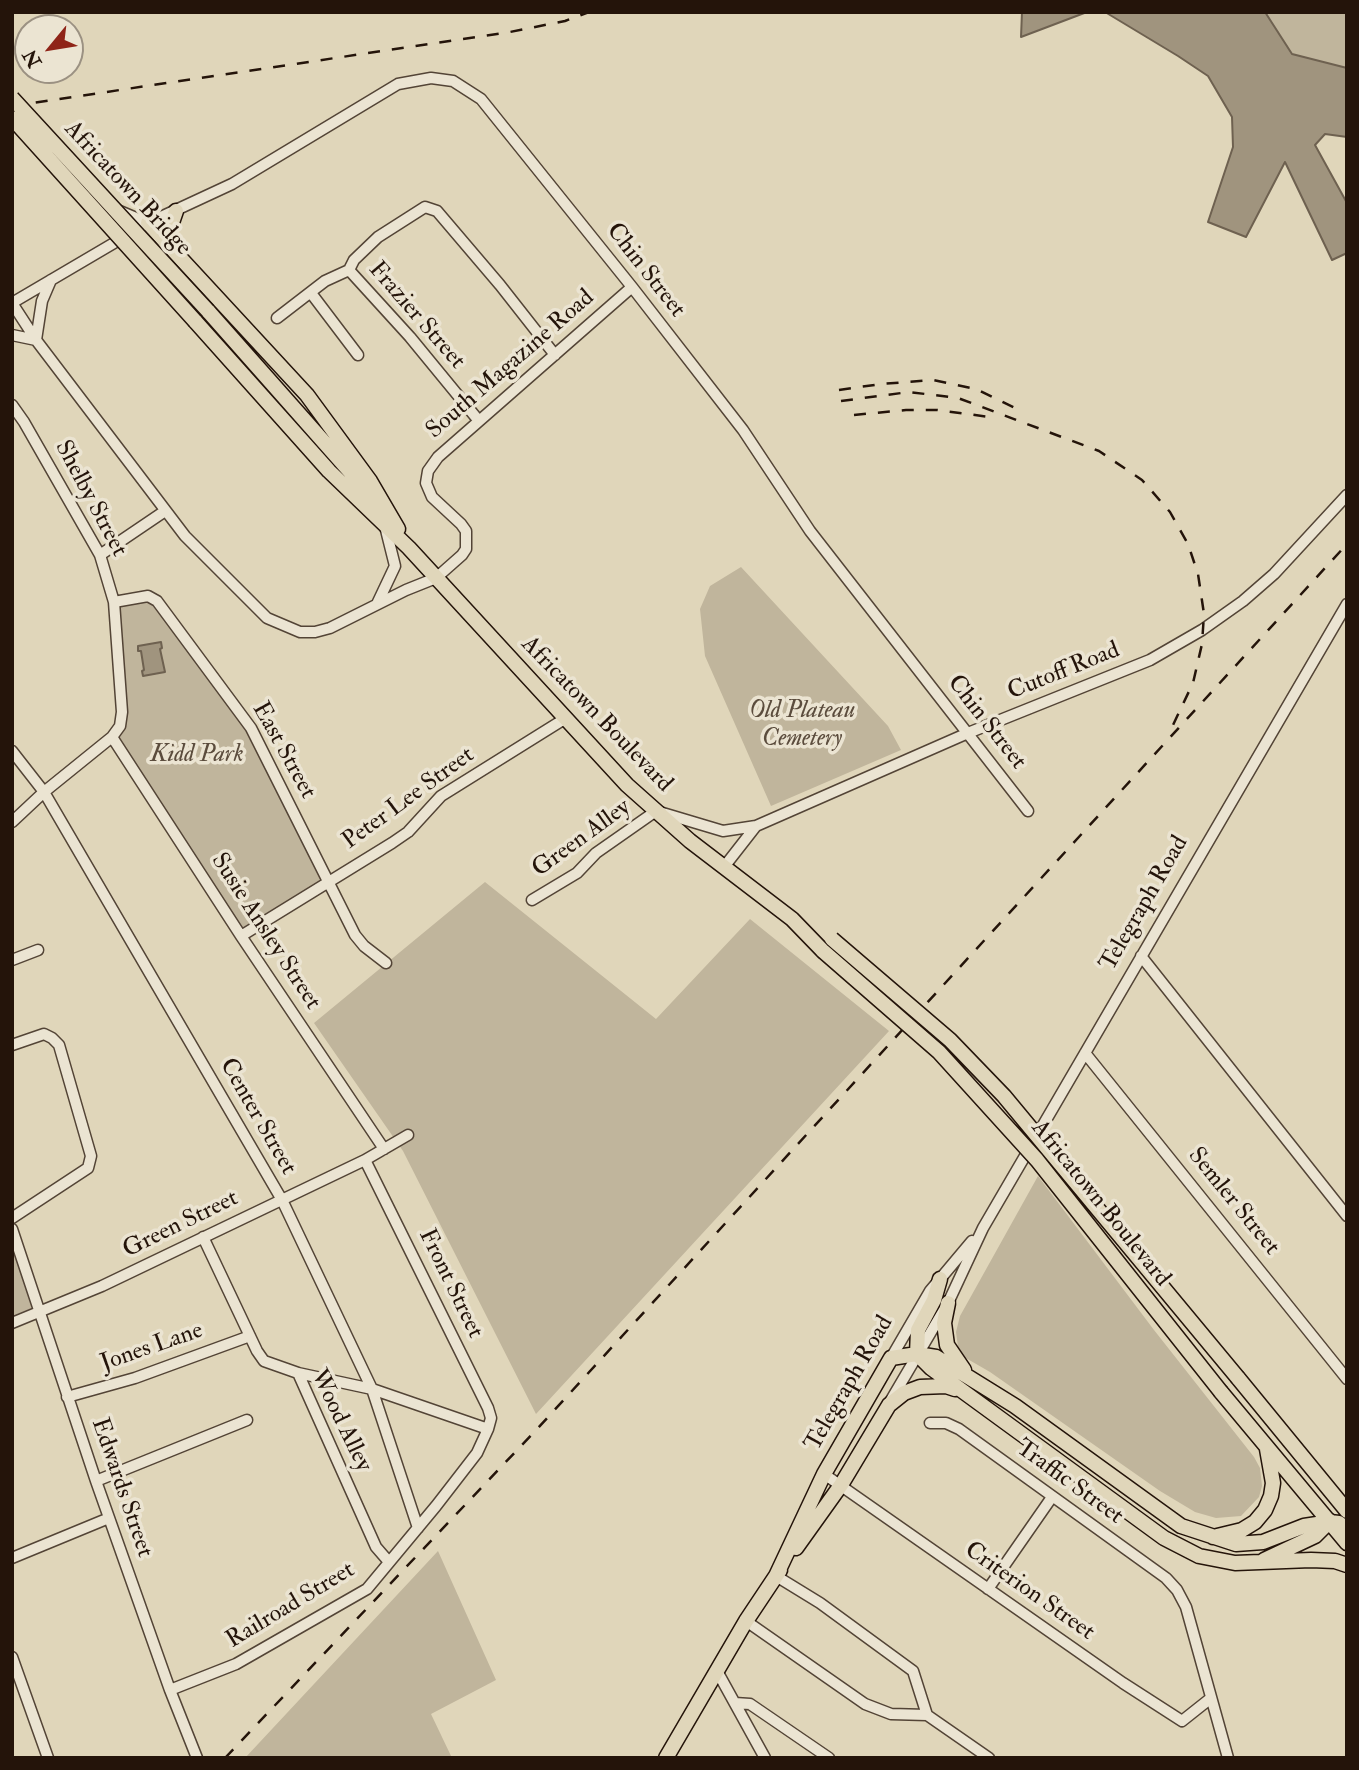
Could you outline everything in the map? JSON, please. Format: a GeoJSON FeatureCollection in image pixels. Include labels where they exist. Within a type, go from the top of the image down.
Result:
{"type":"FeatureCollection","features":[{"type":"Feature","properties":{"kind":"main road","name":"Africatown Bridge"},"geometry":{"type":"LineString","coordinates":[[12,98],[208,311]]}},
{"type":"Feature","properties":{"kind":"main road","name":"Africatown Bridge"},"geometry":{"type":"LineString","coordinates":[[12,118],[195,321]]}},
{"type":"Feature","properties":{"kind":"main road"},"geometry":{"type":"LineString","coordinates":[[165,243],[176,211]]}},
{"type":"Feature","properties":{"kind":"main road"},"geometry":{"type":"LineString","coordinates":[[148,223],[307,395],[370,481],[409,548]]}},
{"type":"Feature","properties":{"kind":"main road","name":"Africatown Boulevard"},"geometry":{"type":"LineString","coordinates":[[208,311],[353,475],[384,523]]}},
{"type":"Feature","properties":{"kind":"main road","name":"Africatown Boulevard"},"geometry":{"type":"LineString","coordinates":[[195,321],[329,471],[409,548],[627,785],[690,841],[792,919],[823,951],[939,1052],[957,1071],[1037,1160],[1221,1392],[1347,1543]]}},
{"type":"Feature","properties":{"kind":"main road","name":"Africatown Boulevard"},"geometry":{"type":"LineString","coordinates":[[792,919],[832,939],[950,1040],[1004,1096],[1347,1511]]}},
{"type":"Feature","properties":{"kind":"main road"},"geometry":{"type":"LineString","coordinates":[[940,1279],[934,1300],[918,1330],[917,1354],[963,1392],[1164,1538],[1199,1556],[1235,1563],[1311,1560],[1335,1561],[1347,1565]]}},
{"type":"Feature","properties":{"kind":"main road"},"geometry":{"type":"LineString","coordinates":[[948,1303],[944,1323],[947,1345],[954,1359],[972,1379]]}},
{"type":"Feature","properties":{"kind":"main road"},"geometry":{"type":"LineString","coordinates":[[891,1358],[917,1354],[936,1357],[1015,1406],[1181,1526],[1236,1544],[1263,1542],[1304,1526],[1330,1522],[1339,1523],[1347,1529]]}},
{"type":"Feature","properties":{"kind":"main road","name":"Telegraph Road"},"geometry":{"type":"LineString","coordinates":[[776,1576],[824,1474],[891,1358]]}},
{"type":"Feature","properties":{"kind":"main road"},"geometry":{"type":"LineString","coordinates":[[888,1405],[904,1393],[920,1387],[946,1386],[963,1392]]}},
{"type":"Feature","properties":{"kind":"main road","name":"Telegraph Road"},"geometry":{"type":"LineString","coordinates":[[666,1758],[746,1621],[841,1485],[888,1405]]}},
{"type":"Feature","properties":{"kind":"main road"},"geometry":{"type":"LineString","coordinates":[[1212,1537],[1242,1530],[1255,1522],[1265,1510],[1273,1483],[1266,1446]]}},
{"type":"Feature","properties":{"kind":"main road"},"geometry":{"type":"LineString","coordinates":[[1260,1562],[1315,1536],[1330,1522],[1332,1508],[1327,1487]]}},
{"type":"Feature","properties":{"kind":"street","name":"Chin Street"},"geometry":{"type":"LineString","coordinates":[[12,303],[148,223],[232,184],[398,84],[431,78],[453,81],[481,99],[632,287],[743,430],[810,531],[1028,811]]}},
{"type":"Feature","properties":{"kind":"street"},"geometry":{"type":"LineString","coordinates":[[12,103],[99,201],[148,223]]}},
{"type":"Feature","properties":{"kind":"street"},"geometry":{"type":"LineString","coordinates":[[277,318],[325,281],[349,270],[354,260],[378,237],[425,207],[437,211],[555,355]]}},
{"type":"Feature","properties":{"kind":"street","name":"Frazier Street"},"geometry":{"type":"LineString","coordinates":[[349,270],[410,337],[479,421]]}},
{"type":"Feature","properties":{"kind":"street"},"geometry":{"type":"LineString","coordinates":[[36,340],[42,301],[51,279]]}},
{"type":"Feature","properties":{"kind":"street","name":"South Magazine Road"},"geometry":{"type":"LineString","coordinates":[[436,578],[466,549],[467,538],[461,524],[428,490],[426,477],[438,457],[632,287]]}},
{"type":"Feature","properties":{"kind":"street"},"geometry":{"type":"LineString","coordinates":[[311,293],[358,355]]}},
{"type":"Feature","properties":{"kind":"street"},"geometry":{"type":"LineString","coordinates":[[12,303],[36,340],[185,536],[267,618],[300,632],[315,632],[330,628],[436,578]]}},
{"type":"Feature","properties":{"kind":"street"},"geometry":{"type":"LineString","coordinates":[[12,335],[36,340]]}},
{"type":"Feature","properties":{"kind":"street","name":"Shelby Street"},"geometry":{"type":"LineString","coordinates":[[12,405],[100,555],[114,602],[122,712],[120,726],[112,737]]}},
{"type":"Feature","properties":{"kind":"street","name":"Cutoff Road"},"geometry":{"type":"LineString","coordinates":[[656,811],[723,831],[756,826],[968,733],[1150,660],[1202,630],[1243,601],[1274,574],[1347,495]]}},
{"type":"Feature","properties":{"kind":"street"},"geometry":{"type":"LineString","coordinates":[[100,555],[165,511]]}},
{"type":"Feature","properties":{"kind":"street"},"geometry":{"type":"LineString","coordinates":[[377,604],[395,566],[384,523]]}},
{"type":"Feature","properties":{"kind":"street","name":"East Street"},"geometry":{"type":"LineString","coordinates":[[114,602],[148,596],[157,601],[251,729],[355,934],[364,946],[386,964]]}},
{"type":"Feature","properties":{"kind":"street","name":"Telegraph Road"},"geometry":{"type":"LineString","coordinates":[[888,1405],[948,1303],[983,1228],[1347,604]]}},
{"type":"Feature","properties":{"kind":"street","name":"Peter Lee Street"},"geometry":{"type":"LineString","coordinates":[[241,936],[408,832],[441,796],[566,718]]}},
{"type":"Feature","properties":{"kind":"street"},"geometry":{"type":"LineString","coordinates":[[12,822],[44,792],[112,737]]}},
{"type":"Feature","properties":{"kind":"street","name":"Susie Ansley Street"},"geometry":{"type":"LineString","coordinates":[[112,737],[384,1149]]}},
{"type":"Feature","properties":{"kind":"street","name":"Center Street"},"geometry":{"type":"LineString","coordinates":[[12,751],[44,792],[282,1200],[372,1389],[418,1528]]}},
{"type":"Feature","properties":{"kind":"street","name":"Green Alley"},"geometry":{"type":"LineString","coordinates":[[532,900],[577,873],[596,853],[656,811]]}},
{"type":"Feature","properties":{"kind":"street","name":"Cutoff Road"},"geometry":{"type":"LineString","coordinates":[[724,867],[756,826]]}},
{"type":"Feature","properties":{"kind":"street"},"geometry":{"type":"LineString","coordinates":[[12,960],[38,950]]}},
{"type":"Feature","properties":{"kind":"street"},"geometry":{"type":"LineString","coordinates":[[1141,956],[1347,1216]]}},
{"type":"Feature","properties":{"kind":"street"},"geometry":{"type":"LineString","coordinates":[[12,1045],[44,1034],[59,1045],[91,1157],[88,1168],[12,1218]]}},
{"type":"Feature","properties":{"kind":"street","name":"Semler Street"},"geometry":{"type":"LineString","coordinates":[[1085,1053],[1347,1378]]}},
{"type":"Feature","properties":{"kind":"street"},"geometry":{"type":"LineString","coordinates":[[384,1149],[408,1135]]}},
{"type":"Feature","properties":{"kind":"street","name":"Green Street"},"geometry":{"type":"LineString","coordinates":[[12,1323],[102,1286],[384,1149]]}},
{"type":"Feature","properties":{"kind":"street","name":"Front Street"},"geometry":{"type":"LineString","coordinates":[[365,1160],[488,1408],[491,1418],[488,1429]]}},
{"type":"Feature","properties":{"kind":"street","name":"Telegraph Road"},"geometry":{"type":"LineString","coordinates":[[891,1358],[930,1291],[983,1228]]}},
{"type":"Feature","properties":{"kind":"street","name":"Edwards Street"},"geometry":{"type":"LineString","coordinates":[[12,1229],[96,1481],[197,1758]]}},
{"type":"Feature","properties":{"kind":"street","name":"Wood Alley"},"geometry":{"type":"LineString","coordinates":[[203,1237],[264,1361],[298,1373],[376,1547],[389,1562]]}},
{"type":"Feature","properties":{"kind":"street","name":"Jones Lane"},"geometry":{"type":"LineString","coordinates":[[67,1397],[135,1378],[250,1336]]}},
{"type":"Feature","properties":{"kind":"street"},"geometry":{"type":"LineString","coordinates":[[298,1373],[372,1389],[488,1429]]}},
{"type":"Feature","properties":{"kind":"street"},"geometry":{"type":"LineString","coordinates":[[96,1481],[247,1420]]}},
{"type":"Feature","properties":{"kind":"street","name":"Traffic Street"},"geometry":{"type":"LineString","coordinates":[[930,1423],[946,1423],[959,1429],[1166,1578],[1177,1590],[1186,1607],[1211,1698]]}},
{"type":"Feature","properties":{"kind":"street","name":"Railroad Street"},"geometry":{"type":"LineString","coordinates":[[170,1690],[236,1664],[367,1589],[477,1452],[488,1429]]}},
{"type":"Feature","properties":{"kind":"street","name":"Criterion Street"},"geometry":{"type":"LineString","coordinates":[[824,1474],[1182,1721],[1211,1698]]}},
{"type":"Feature","properties":{"kind":"street"},"geometry":{"type":"LineString","coordinates":[[988,1589],[1052,1497]]}},
{"type":"Feature","properties":{"kind":"street"},"geometry":{"type":"LineString","coordinates":[[12,1558],[109,1518]]}},
{"type":"Feature","properties":{"kind":"street"},"geometry":{"type":"LineString","coordinates":[[776,1576],[820,1603],[913,1671],[927,1715]]}},
{"type":"Feature","properties":{"kind":"street"},"geometry":{"type":"LineString","coordinates":[[746,1621],[865,1704],[891,1714],[927,1715],[989,1758]]}},
{"type":"Feature","properties":{"kind":"street"},"geometry":{"type":"LineString","coordinates":[[12,1657],[48,1758]]}},
{"type":"Feature","properties":{"kind":"street"},"geometry":{"type":"LineString","coordinates":[[717,1671],[765,1758]]}},
{"type":"Feature","properties":{"kind":"street"},"geometry":{"type":"LineString","coordinates":[[1211,1698],[1228,1758]]}},
{"type":"Feature","properties":{"kind":"street"},"geometry":{"type":"LineString","coordinates":[[735,1703],[750,1704],[829,1758]]}},
{"type":"Feature","properties":{"kind":"green space"},"geometry":{"type":"Polygon","coordinates":[[[1265,12],[1347,12],[1347,68],[1292,54],[1265,12]]]}},
{"type":"Feature","properties":{"kind":"green space","name":"Old Plateau Cemetery"},"geometry":{"type":"Polygon","coordinates":[[[741,567],[888,726],[901,750],[771,806],[705,656],[700,609],[710,586],[741,567]]]}},
{"type":"Feature","properties":{"kind":"green space","name":"Kidd Park"},"geometry":{"type":"Polygon","coordinates":[[[148,596],[251,728],[327,882],[241,936],[112,737],[120,726],[114,602],[148,596]]]}},
{"type":"Feature","properties":{"kind":"green space"},"geometry":{"type":"Polygon","coordinates":[[[485,882],[656,1019],[750,919],[889,1031],[536,1414],[403,1151],[314,1023],[485,882]]]}},
{"type":"Feature","properties":{"kind":"green space"},"geometry":{"type":"Polygon","coordinates":[[[1038,1176],[1254,1457],[1260,1468],[1262,1486],[1259,1497],[1241,1516],[1216,1518],[1195,1512],[964,1357],[958,1347],[956,1332],[960,1316],[1038,1176]]]}},
{"type":"Feature","properties":{"kind":"green space"},"geometry":{"type":"Polygon","coordinates":[[[12,1246],[32,1308],[12,1316],[12,1246]]]}},
{"type":"Feature","properties":{"kind":"green space"},"geometry":{"type":"Polygon","coordinates":[[[438,1551],[496,1680],[431,1714],[452,1758],[245,1758],[438,1551]]]}},
{"type":"Feature","properties":{"kind":"shaded area"},"geometry":{"type":"Polygon","coordinates":[[[1022,12],[1087,12],[1021,37],[1022,12]]]}},
{"type":"Feature","properties":{"kind":"shaded area"},"geometry":{"type":"Polygon","coordinates":[[[1105,12],[1265,12],[1292,54],[1347,68],[1347,137],[1325,134],[1315,145],[1347,203],[1347,253],[1332,260],[1285,162],[1246,237],[1208,222],[1233,147],[1232,117],[1208,76],[1105,12]]]}},
{"type":"Feature","properties":{"kind":"shaded area"},"geometry":{"type":"Polygon","coordinates":[[[161,642],[165,672],[143,676],[141,651],[138,651],[138,646],[161,642]]]}},
{"type":"Feature","properties":{"kind":"railway"},"geometry":{"type":"LineString","coordinates":[[12,106],[510,32],[565,21],[589,12]]}},
{"type":"Feature","properties":{"kind":"railway"},"geometry":{"type":"LineString","coordinates":[[839,390],[933,380],[976,389],[1021,411]]}},
{"type":"Feature","properties":{"kind":"railway"},"geometry":{"type":"LineString","coordinates":[[841,401],[909,392],[958,398],[1099,451],[1142,480],[1170,512],[1188,544],[1198,574],[1204,614],[1202,644],[1193,683],[1173,725]]}},
{"type":"Feature","properties":{"kind":"railway"},"geometry":{"type":"LineString","coordinates":[[854,415],[937,410],[997,418]]}},
{"type":"Feature","properties":{"kind":"railway"},"geometry":{"type":"LineString","coordinates":[[225,1758],[538,1428],[1347,544]]}}]}
